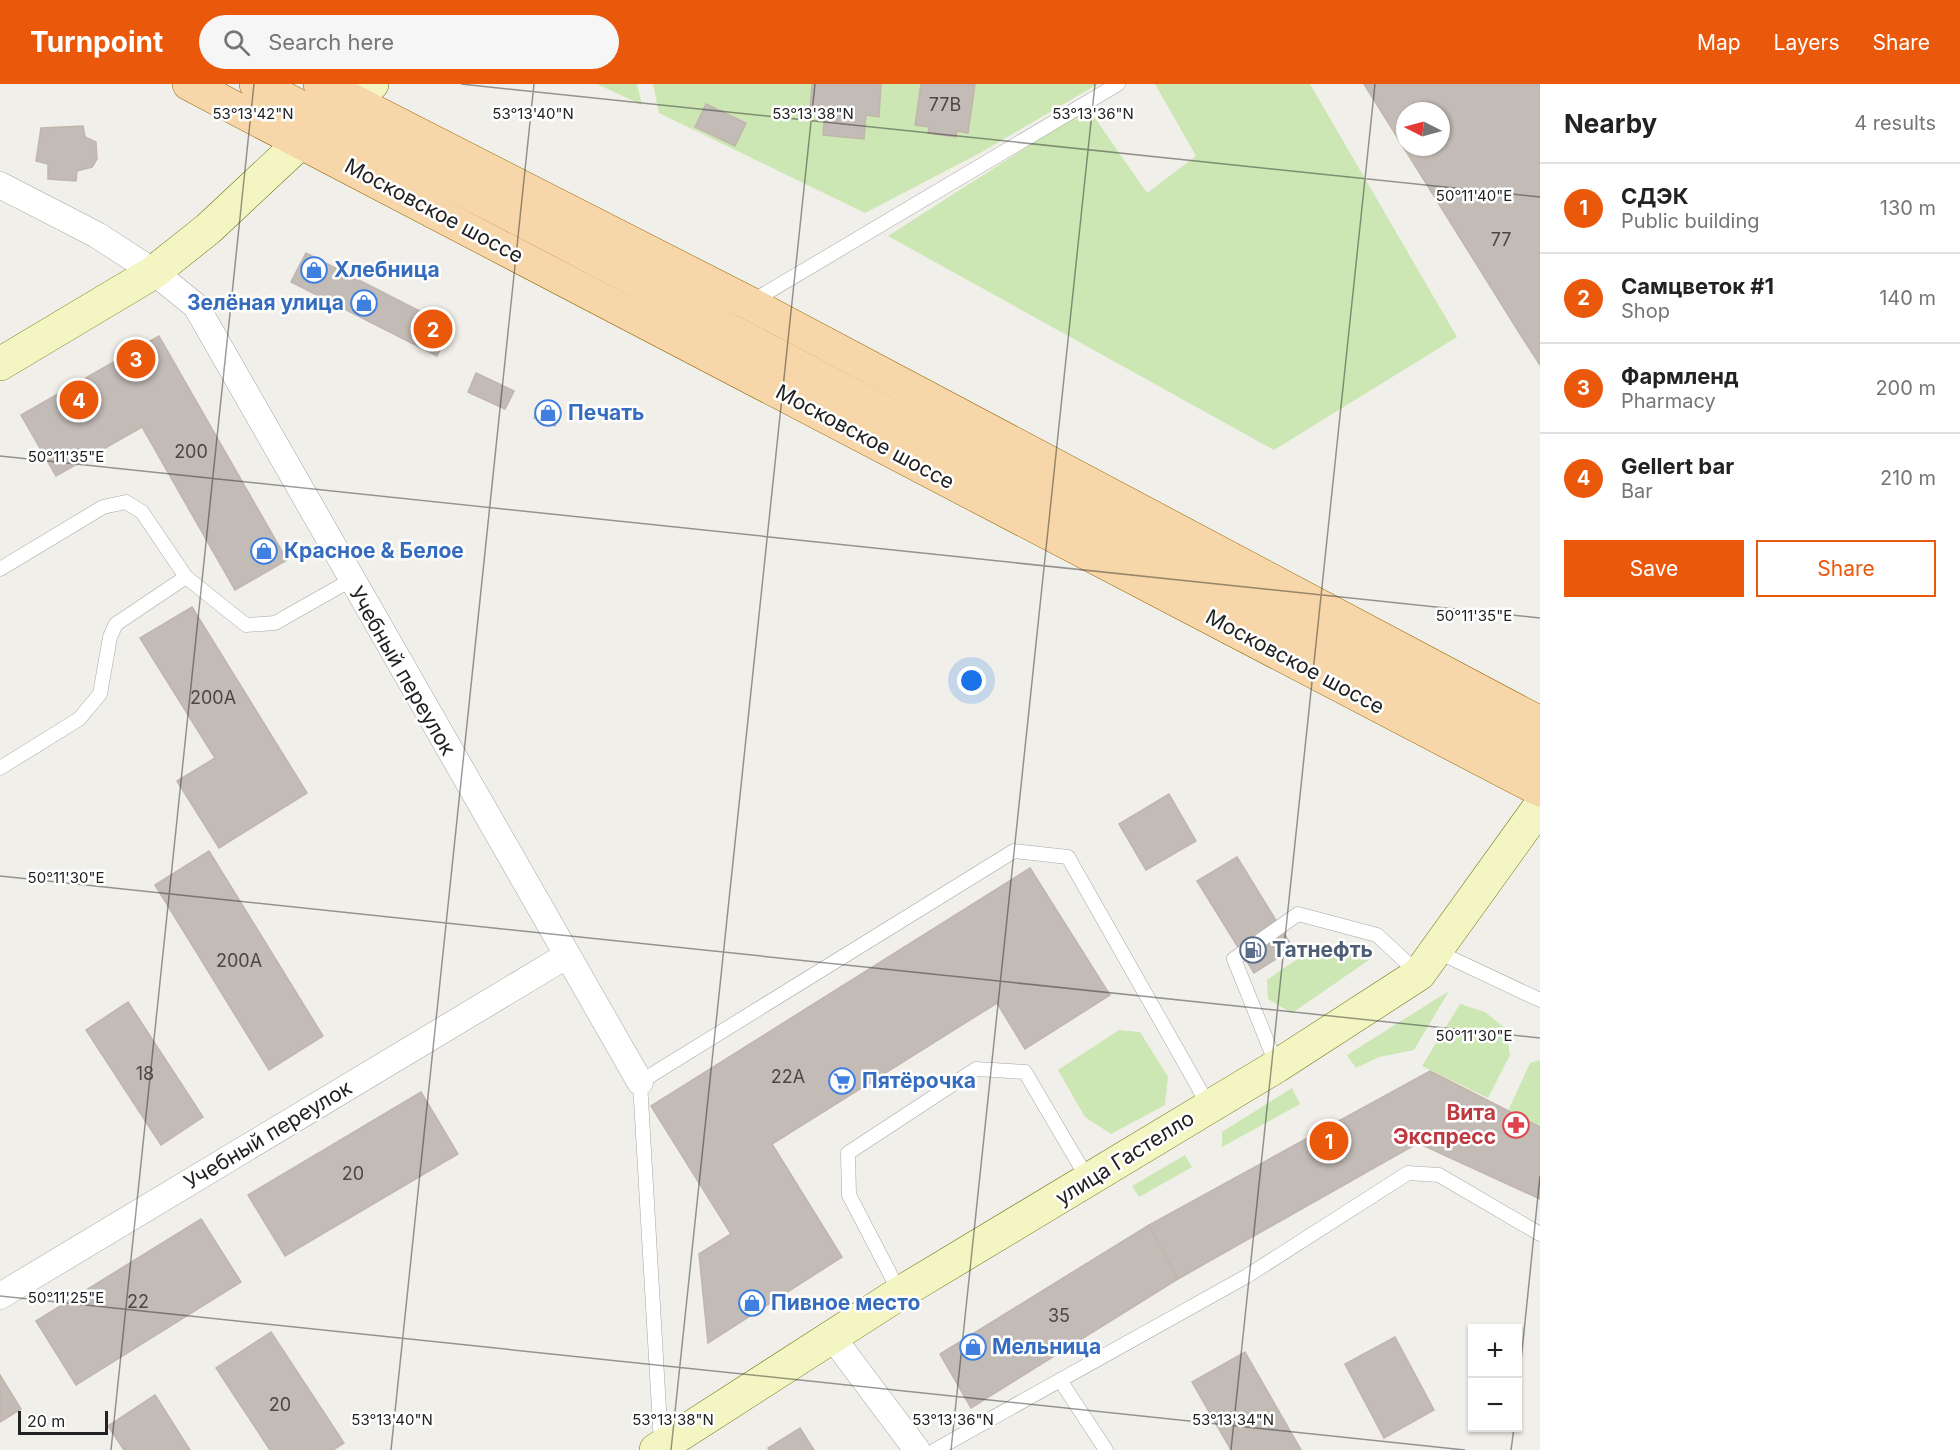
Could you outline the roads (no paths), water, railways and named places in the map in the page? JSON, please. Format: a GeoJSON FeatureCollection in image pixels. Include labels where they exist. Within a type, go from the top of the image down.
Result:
{"type":"FeatureCollection","features":[{"type":"Feature","properties":{"kind":"main road","name":"Московское шоссе"},"geometry":{"type":"LineString","coordinates":[[189,84],[1540,790]]}},
{"type":"Feature","properties":{"kind":"main road","name":"Московское шоссе"},"geometry":{"type":"LineString","coordinates":[[256,84],[552,236],[1540,758]]}},
{"type":"Feature","properties":{"kind":"main road"},"geometry":{"type":"LineString","coordinates":[[320,84],[362,92],[749,303],[1540,723]]}},
{"type":"Feature","properties":{"kind":"main road"},"geometry":{"type":"LineString","coordinates":[[301,142],[325,120],[362,92]]}},
{"type":"Feature","properties":{"kind":"street"},"geometry":{"type":"LineString","coordinates":[[0,364],[154,272],[208,229],[301,142]]}},
{"type":"Feature","properties":{"kind":"street","name":"Учебный переулок"},"geometry":{"type":"LineString","coordinates":[[0,184],[97,235],[154,272],[196,306],[640,1082]]}},
{"type":"Feature","properties":{"kind":"street","name":"улица Гастелло"},"geometry":{"type":"LineString","coordinates":[[658,1448],[900,1293],[1277,1066],[1428,963],[1540,806]]}},
{"type":"Feature","properties":{"kind":"street","name":"Учебный переулок"},"geometry":{"type":"LineString","coordinates":[[0,1296],[566,956]]}},
{"type":"Feature","properties":{"kind":"street"},"geometry":{"type":"LineString","coordinates":[[833,1338],[917,1450]]}},
{"type":"Feature","properties":{"kind":"lane"},"geometry":{"type":"LineString","coordinates":[[749,303],[1118,84]]}},
{"type":"Feature","properties":{"kind":"lane"},"geometry":{"type":"LineString","coordinates":[[0,569],[103,507],[126,502],[142,512],[186,577],[246,625],[275,623],[351,580]]}},
{"type":"Feature","properties":{"kind":"lane"},"geometry":{"type":"LineString","coordinates":[[0,768],[79,719],[100,694],[110,637],[116,624],[186,577]]}},
{"type":"Feature","properties":{"kind":"lane"},"geometry":{"type":"LineString","coordinates":[[658,1448],[640,1082],[1014,851],[1068,857],[1209,1106]]}},
{"type":"Feature","properties":{"kind":"lane"},"geometry":{"type":"LineString","coordinates":[[1277,1066],[1234,959],[1298,914],[1377,934],[1428,963],[1540,1000]]}},
{"type":"Feature","properties":{"kind":"lane"},"geometry":{"type":"LineString","coordinates":[[900,1293],[849,1195],[848,1153],[976,1069],[1025,1072],[1089,1181]]}},
{"type":"Feature","properties":{"kind":"lane"},"geometry":{"type":"LineString","coordinates":[[935,1450],[1247,1276],[1408,1173],[1439,1174],[1540,1234]]}},
{"type":"Feature","properties":{"kind":"lane"},"geometry":{"type":"LineString","coordinates":[[1060,1380],[1106,1450]]}},
{"type":"Feature","properties":{"kind":"place","name":"Хлебница"},"geometry":{"type":"Point","coordinates":[314,270]}},
{"type":"Feature","properties":{"kind":"place","name":"Зелёная улица"},"geometry":{"type":"Point","coordinates":[364,303]}},
{"type":"Feature","properties":{"kind":"place","name":"Самцветок #1"},"geometry":{"type":"Point","coordinates":[433,329]}},
{"type":"Feature","properties":{"kind":"place","name":"Фармленд"},"geometry":{"type":"Point","coordinates":[136,359]}},
{"type":"Feature","properties":{"kind":"place","name":"Gellert bar"},"geometry":{"type":"Point","coordinates":[79,400]}},
{"type":"Feature","properties":{"kind":"place","name":"Печать"},"geometry":{"type":"Point","coordinates":[548,413]}},
{"type":"Feature","properties":{"kind":"place","name":"Красное & Белое"},"geometry":{"type":"Point","coordinates":[264,551]}},
{"type":"Feature","properties":{"kind":"place","name":"Татнефть"},"geometry":{"type":"Point","coordinates":[1253,950]}},
{"type":"Feature","properties":{"kind":"place","name":"Пятёрочка"},"geometry":{"type":"Point","coordinates":[842,1081]}},
{"type":"Feature","properties":{"kind":"place","name":"Вита Экспресс"},"geometry":{"type":"Point","coordinates":[1516,1125]}},
{"type":"Feature","properties":{"kind":"place","name":"СДЭК"},"geometry":{"type":"Point","coordinates":[1329,1141]}},
{"type":"Feature","properties":{"kind":"place","name":"Пивное место"},"geometry":{"type":"Point","coordinates":[752,1303]}},
{"type":"Feature","properties":{"kind":"place","name":"Мельница"},"geometry":{"type":"Point","coordinates":[973,1347]}}]}
